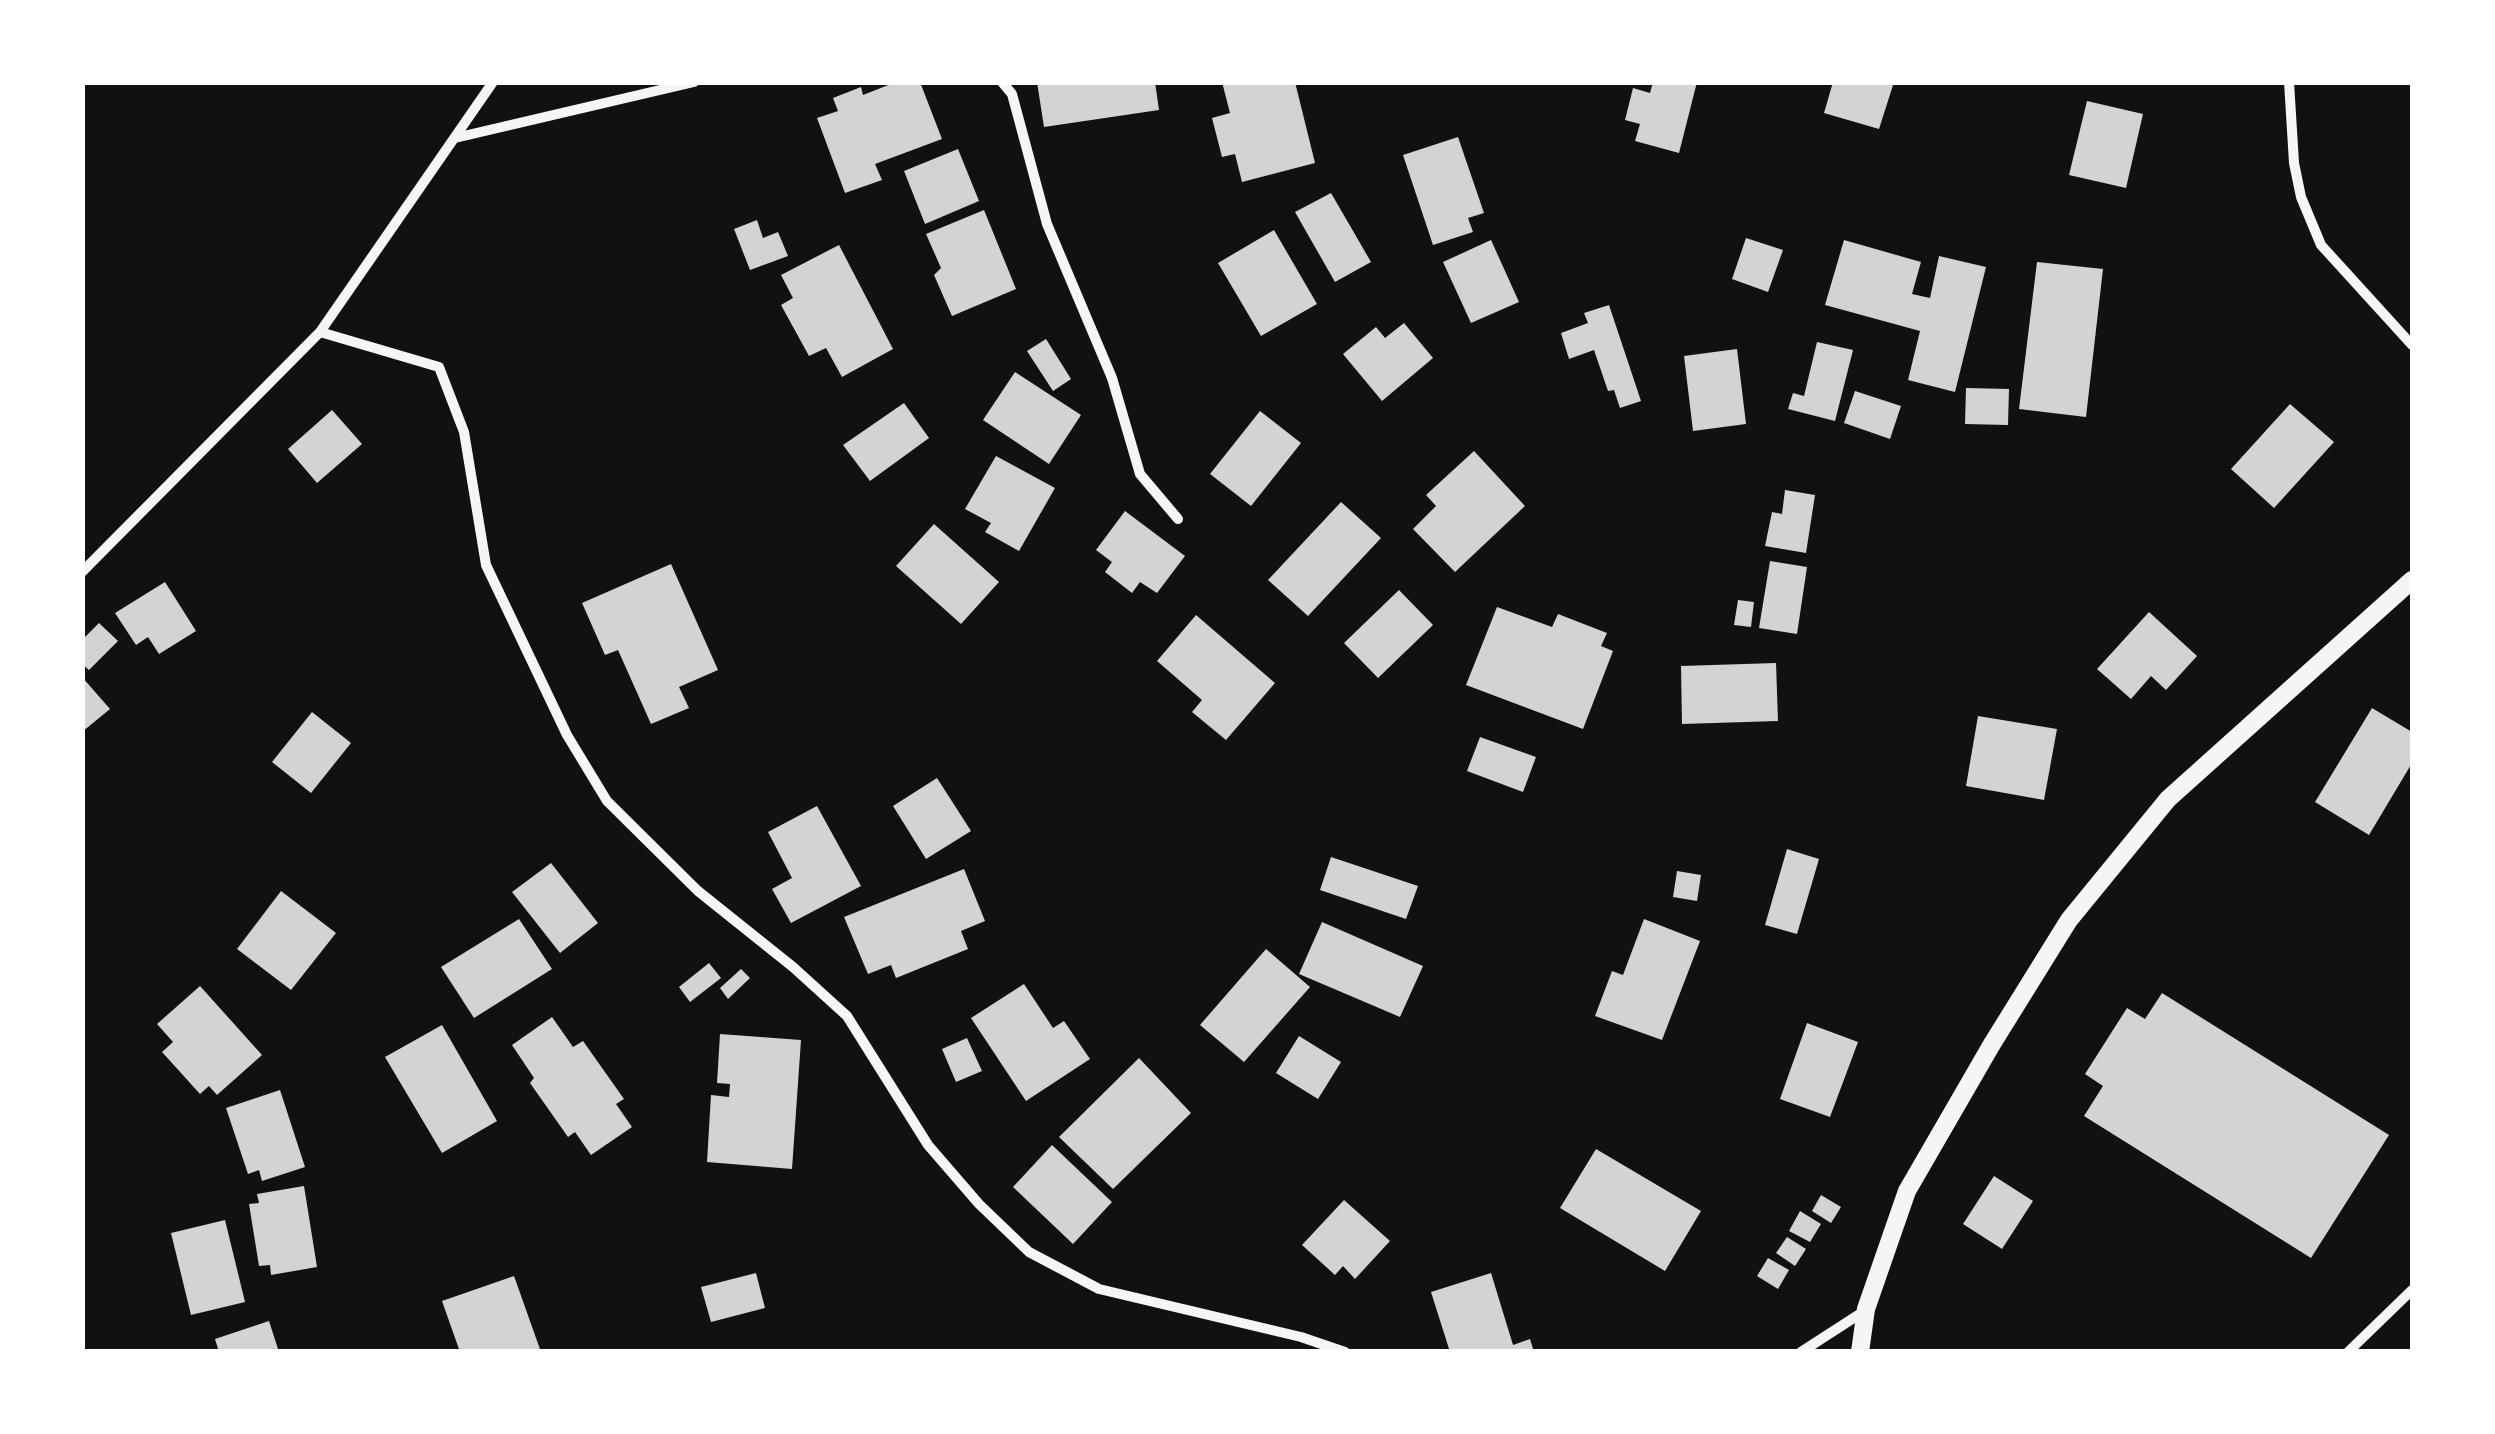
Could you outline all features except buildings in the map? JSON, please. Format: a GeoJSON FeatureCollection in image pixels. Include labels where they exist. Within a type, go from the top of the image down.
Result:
{"type":"FeatureCollection","features":[{"type":"Feature","properties":{"kind":"street"},"geometry":{"type":"LineString","coordinates":[[82,572],[320,332],[494,82]]}},
{"type":"Feature","properties":{"kind":"street"},"geometry":{"type":"LineString","coordinates":[[454,139],[694,82]]}},
{"type":"Feature","properties":{"kind":"street"},"geometry":{"type":"LineString","coordinates":[[1002,82],[1012,94],[1048,224],[1112,378],[1140,474],[1178,519]]}},
{"type":"Feature","properties":{"kind":"street"},"geometry":{"type":"LineString","coordinates":[[2289,82],[2294,163],[2301,198],[2321,245],[2412,345]]}},
{"type":"Feature","properties":{"kind":"street"},"geometry":{"type":"LineString","coordinates":[[320,332],[439,367],[464,432],[486,565],[568,735],[608,801],[698,892],[793,967],[847,1016],[928,1145],[979,1204],[1029,1252],[1099,1289],[1344,1352]]}},
{"type":"Feature","properties":{"kind":"street"},"geometry":{"type":"LineString","coordinates":[[1860,1352],[1866,1310],[1907,1191],[2070,920],[2168,799],[2412,580]]}},
{"type":"Feature","properties":{"kind":"street"},"geometry":{"type":"LineString","coordinates":[[2348,1352],[2412,1290]]}},
{"type":"Feature","properties":{"kind":"street"},"geometry":{"type":"LineString","coordinates":[[1801,1352],[1866,1310]]}}]}
